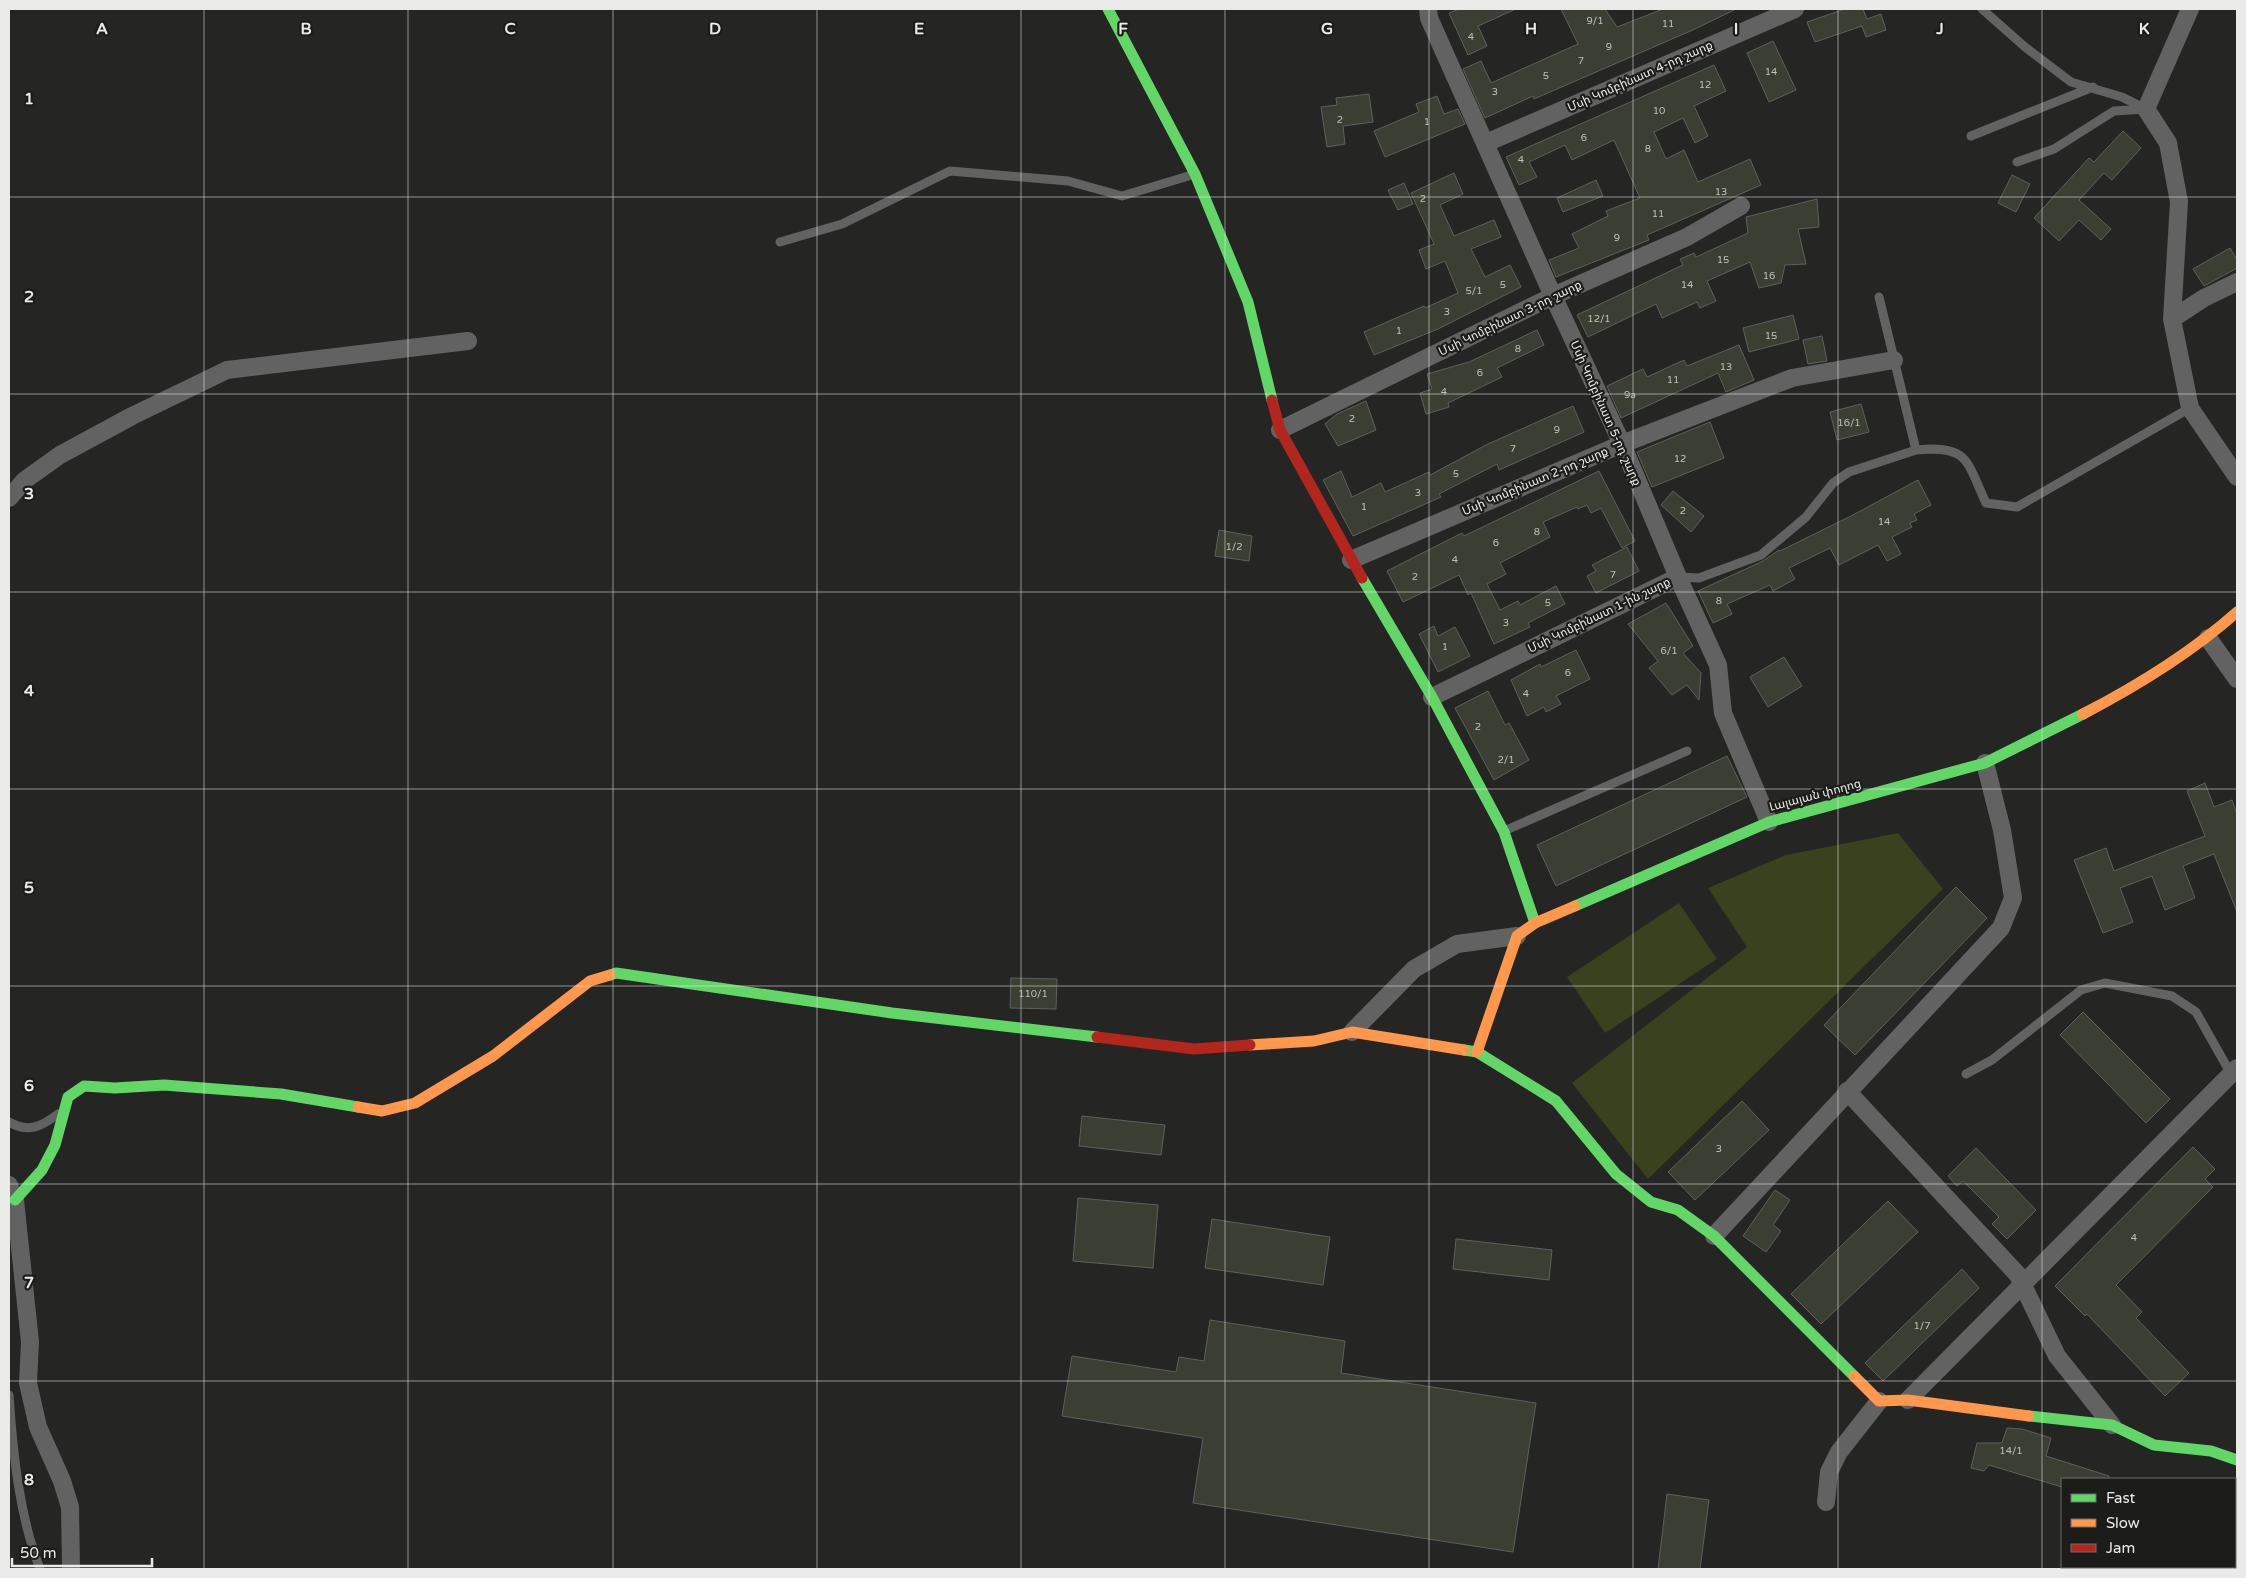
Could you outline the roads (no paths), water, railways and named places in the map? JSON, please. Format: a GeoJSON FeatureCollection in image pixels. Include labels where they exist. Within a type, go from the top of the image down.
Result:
{"type":"FeatureCollection","features":[{"type":"Feature","properties":{"kind":"street"},"geometry":{"type":"LineString","coordinates":[[1108,9],[1195,174],[1248,302],[1280,430],[1351,560],[1432,697],[1504,832],[1535,923]]}},
{"type":"Feature","properties":{"kind":"street","name":"Մսի Կոմբինատ 5-րդ շարք"},"geometry":{"type":"LineString","coordinates":[[1428,9],[1428,18],[1622,444],[1678,577],[1718,665],[1723,713],[1769,822]]}},
{"type":"Feature","properties":{"kind":"street","name":"Մսի Կոմբինատ 4-րդ շարք"},"geometry":{"type":"LineString","coordinates":[[1486,143],[1795,9]]}},
{"type":"Feature","properties":{"kind":"street"},"geometry":{"type":"LineString","coordinates":[[2190,9],[2146,109],[2168,143],[2179,202],[2172,319],[2190,408],[2237,477]]}},
{"type":"Feature","properties":{"kind":"street","name":"Մսի Կոմբինատ 3-րդ շարք"},"geometry":{"type":"LineString","coordinates":[[1280,430],[1553,296],[1687,237],[1741,206]]}},
{"type":"Feature","properties":{"kind":"street"},"geometry":{"type":"LineString","coordinates":[[2172,319],[2204,298],[2237,282]]}},
{"type":"Feature","properties":{"kind":"street"},"geometry":{"type":"LineString","coordinates":[[9,498],[25,480],[60,455],[132,416],[227,370],[468,341]]}},
{"type":"Feature","properties":{"kind":"street","name":"Մսի Կոմբինատ 2-րդ շարք"},"geometry":{"type":"LineString","coordinates":[[1351,560],[1622,444],[1792,378],[1894,360]]}},
{"type":"Feature","properties":{"kind":"street","name":"Մսի Կոմբինատ 1-ին շարք"},"geometry":{"type":"LineString","coordinates":[[1432,697],[1678,577]]}},
{"type":"Feature","properties":{"kind":"street","name":"Լալայան փողոց"},"geometry":{"type":"LineString","coordinates":[[1517,936],[1535,923],[1769,822],[1985,763],[2106,702],[2208,638],[2237,612]]}},
{"type":"Feature","properties":{"kind":"street"},"geometry":{"type":"LineString","coordinates":[[2208,638],[2237,679]]}},
{"type":"Feature","properties":{"kind":"street"},"geometry":{"type":"LineString","coordinates":[[1714,1236],[2001,928],[2013,898],[2002,830],[1985,763]]}},
{"type":"Feature","properties":{"kind":"street"},"geometry":{"type":"LineString","coordinates":[[1352,1032],[1414,969],[1457,944],[1517,936],[1477,1052]]}},
{"type":"Feature","properties":{"kind":"street"},"geometry":{"type":"LineString","coordinates":[[71,1569],[70,1507],[62,1481],[38,1427],[28,1383],[30,1342],[12,1192],[42,1170],[54,1146],[62,1111],[68,1097],[84,1086],[115,1088],[164,1085],[281,1094],[382,1111],[415,1103],[493,1056],[590,981],[616,973],[892,1013],[1194,1049],[1314,1041],[1352,1032],[1477,1052],[1556,1101],[1616,1174],[1651,1202],[1678,1210],[1714,1236],[1879,1401],[1908,1400],[1996,1413],[2112,1425],[2154,1444],[2211,1451],[2237,1460]]}},
{"type":"Feature","properties":{"kind":"street"},"geometry":{"type":"LineString","coordinates":[[1908,1400],[2234,1071]]}},
{"type":"Feature","properties":{"kind":"street"},"geometry":{"type":"LineString","coordinates":[[1848,1091],[2018,1274],[2022,1286],[2034,1306],[2057,1356],[2112,1425]]}},
{"type":"Feature","properties":{"kind":"street"},"geometry":{"type":"LineString","coordinates":[[1826,1502],[1829,1472],[1839,1452],[1879,1401]]}},
{"type":"Feature","properties":{"kind":"lane"},"geometry":{"type":"LineString","coordinates":[[1982,9],[2024,47],[2071,82],[2122,97],[2146,109]]}},
{"type":"Feature","properties":{"kind":"lane"},"geometry":{"type":"LineString","coordinates":[[1971,136],[2093,87]]}},
{"type":"Feature","properties":{"kind":"lane"},"geometry":{"type":"LineString","coordinates":[[2017,162],[2054,149],[2114,111],[2146,109]]}},
{"type":"Feature","properties":{"kind":"lane"},"geometry":{"type":"LineString","coordinates":[[780,242],[842,224],[950,171],[1068,181],[1122,196],[1195,174]]}},
{"type":"Feature","properties":{"kind":"lane"},"geometry":{"type":"LineString","coordinates":[[1879,298],[1916,450]]}},
{"type":"Feature","properties":{"kind":"lane","name":"Մսի Կոմբինատ 1-ին շարք"},"geometry":{"type":"LineString","coordinates":[[1678,577],[1699,578],[1761,555],[1806,517],[1833,483],[1849,472],[1916,450],[1938,448],[1957,452],[1967,463],[1986,503],[2018,507],[2190,408]]}},
{"type":"Feature","properties":{"kind":"lane"},"geometry":{"type":"LineString","coordinates":[[1504,832],[1687,751]]}},
{"type":"Feature","properties":{"kind":"lane"},"geometry":{"type":"LineString","coordinates":[[1966,1074],[1992,1060],[2081,990],[2105,983],[2172,996],[2196,1012],[2234,1071]]}},
{"type":"Feature","properties":{"kind":"lane"},"geometry":{"type":"LineString","coordinates":[[1477,1052],[1479,1067]]}},
{"type":"Feature","properties":{"kind":"lane"},"geometry":{"type":"LineString","coordinates":[[9,1122],[20,1129],[43,1125],[62,1111]]}},
{"type":"Feature","properties":{"kind":"lane"},"geometry":{"type":"LineString","coordinates":[[9,1395],[12,1451],[31,1547],[40,1569]]}}]}
